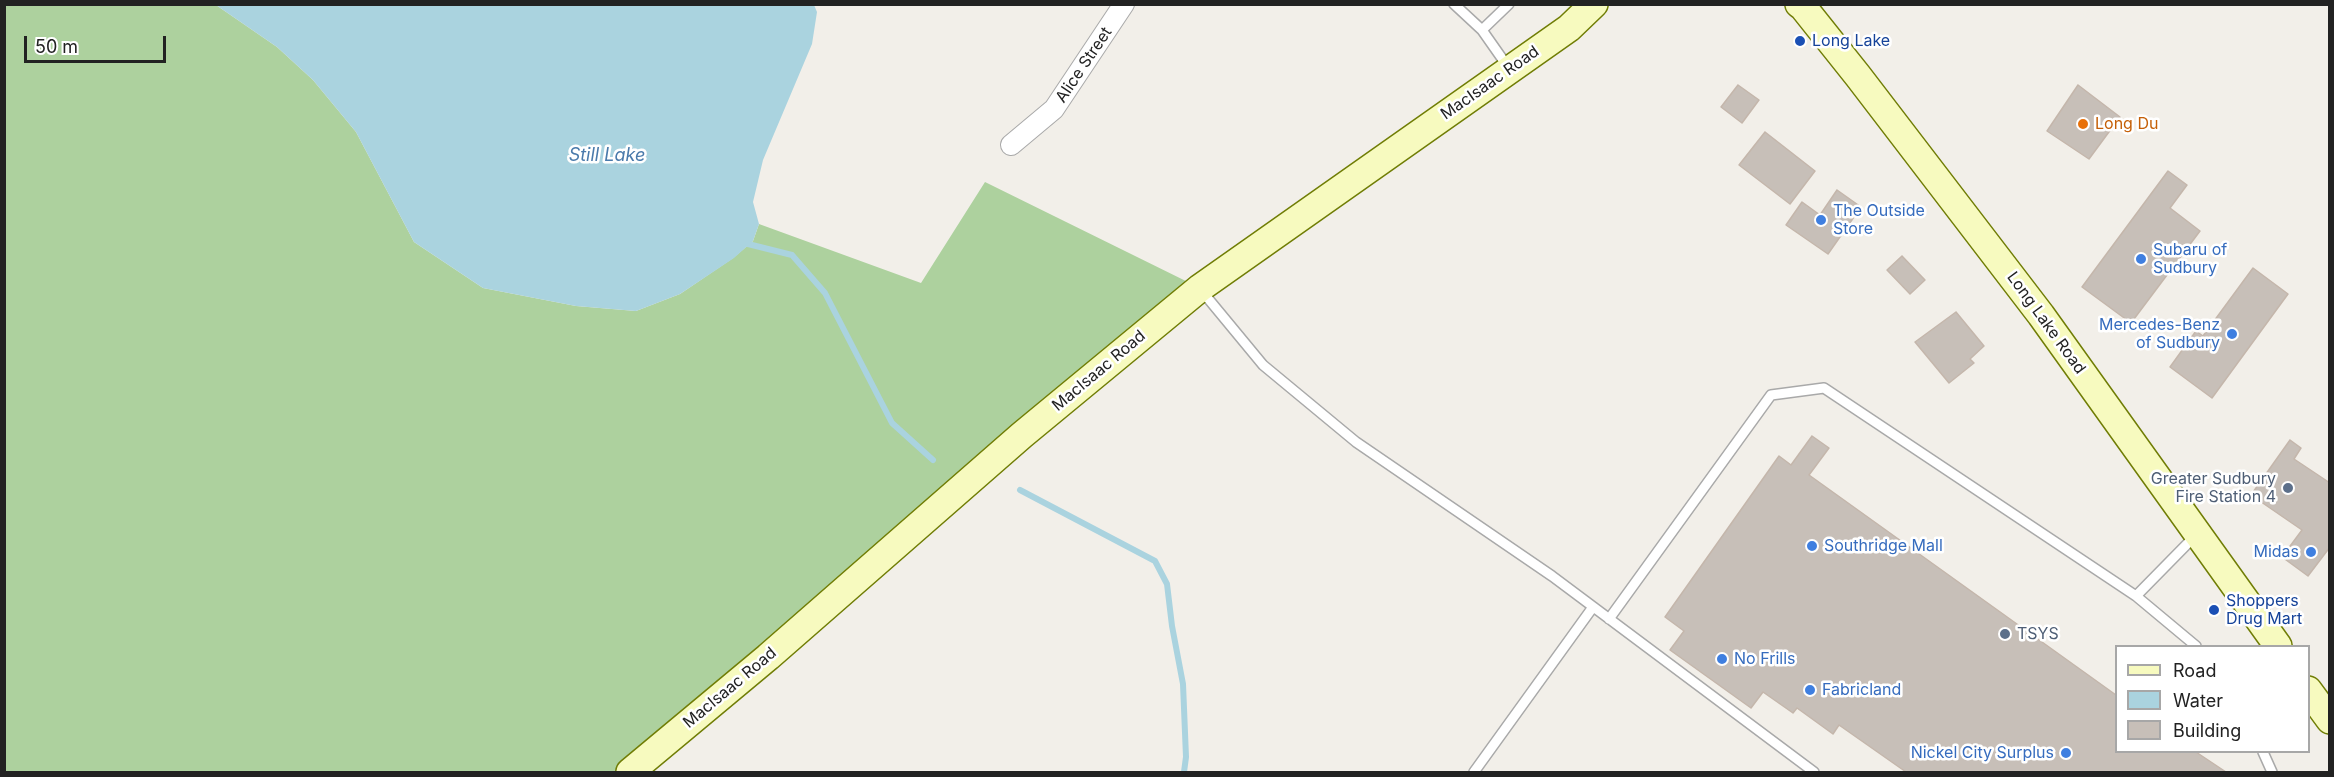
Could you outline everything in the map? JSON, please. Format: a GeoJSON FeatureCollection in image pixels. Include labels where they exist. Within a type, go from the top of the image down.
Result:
{"type":"FeatureCollection","features":[{"type":"Feature","properties":{"kind":"street","name":"Alice Street"},"geometry":{"type":"LineString","coordinates":[[1011,144],[1054,109],[1124,4]]}},
{"type":"Feature","properties":{"kind":"street","name":"MacIsaac Road"},"geometry":{"type":"LineString","coordinates":[[630,772],[760,664],[1022,435],[1200,288],[1569,28],[1593,4]]}},
{"type":"Feature","properties":{"kind":"street","name":"Long Lake Road"},"geometry":{"type":"LineString","coordinates":[[1802,5],[2042,315],[2277,645]]}},
{"type":"Feature","properties":{"kind":"street"},"geometry":{"type":"LineString","coordinates":[[2310,693],[2330,720]]}},
{"type":"Feature","properties":{"kind":"lane"},"geometry":{"type":"LineString","coordinates":[[1482,30],[1509,4]]}},
{"type":"Feature","properties":{"kind":"lane"},"geometry":{"type":"LineString","coordinates":[[1459,6],[1482,30],[1510,69]]}},
{"type":"Feature","properties":{"kind":"lane"},"geometry":{"type":"LineString","coordinates":[[1200,288],[1263,365],[1356,442],[1552,576],[1814,772]]}},
{"type":"Feature","properties":{"kind":"lane"},"geometry":{"type":"LineString","coordinates":[[1609,619],[1771,395],[1824,388],[2136,596],[2195,645]]}},
{"type":"Feature","properties":{"kind":"lane"},"geometry":{"type":"LineString","coordinates":[[2136,596],[2198,533]]}},
{"type":"Feature","properties":{"kind":"lane"},"geometry":{"type":"LineString","coordinates":[[1474,772],[1593,607]]}},
{"type":"Feature","properties":{"kind":"lane"},"geometry":{"type":"LineString","coordinates":[[2263,753],[2272,772]]}},
{"type":"Feature","properties":{"kind":"green space"},"geometry":{"type":"Polygon","coordinates":[[[5,5],[216,5],[277,47],[313,80],[356,132],[414,242],[483,288],[576,306],[636,311],[680,294],[733,258],[753,241],[759,224],[921,283],[985,182],[1200,288],[630,772],[5,772],[5,5]]]}},
{"type":"Feature","properties":{"kind":"water","name":"Still Lake"},"geometry":{"type":"Polygon","coordinates":[[[216,5],[814,5],[817,12],[812,44],[763,160],[753,202],[759,224],[753,241],[734,258],[680,294],[636,311],[576,306],[483,288],[414,242],[356,132],[313,80],[277,47],[216,5]]]}},
{"type":"Feature","properties":{"kind":"building"},"geometry":{"type":"Polygon","coordinates":[[[1738,85],[1759,100],[1742,123],[1721,107],[1738,85]]]}},
{"type":"Feature","properties":{"kind":"building","name":"Long Du"},"geometry":{"type":"Polygon","coordinates":[[[2078,85],[2120,117],[2089,159],[2047,131],[2078,85]]]}},
{"type":"Feature","properties":{"kind":"building"},"geometry":{"type":"Polygon","coordinates":[[[1765,132],[1815,171],[1790,204],[1739,165],[1765,132]]]}},
{"type":"Feature","properties":{"kind":"building","name":"Subaru of Sudbury"},"geometry":{"type":"Polygon","coordinates":[[[2168,171],[2187,185],[2170,208],[2200,231],[2131,323],[2082,287],[2168,171]]]}},
{"type":"Feature","properties":{"kind":"building","name":"The Outside Store"},"geometry":{"type":"Polygon","coordinates":[[[1837,190],[1861,207],[1828,254],[1786,225],[1802,202],[1820,215],[1837,190]]]}},
{"type":"Feature","properties":{"kind":"building"},"geometry":{"type":"Polygon","coordinates":[[[1902,256],[1925,280],[1910,294],[1887,270],[1902,256]]]}},
{"type":"Feature","properties":{"kind":"building","name":"Mercedes-Benz of Sudbury"},"geometry":{"type":"Polygon","coordinates":[[[2253,268],[2288,294],[2212,398],[2170,367],[2196,331],[2203,336],[2253,268]]]}},
{"type":"Feature","properties":{"kind":"building"},"geometry":{"type":"Polygon","coordinates":[[[1956,312],[1984,346],[1970,359],[1974,363],[1949,383],[1915,342],[1956,312]]]}},
{"type":"Feature","properties":{"kind":"building","name":"Southridge Mall"},"geometry":{"type":"Polygon","coordinates":[[[1812,436],[1829,448],[1809,475],[2115,694],[2115,753],[2198,753],[2226,772],[1906,772],[1839,725],[1833,734],[1797,708],[1793,713],[1763,692],[1751,708],[1670,650],[1684,631],[1665,617],[1779,456],[1791,465],[1812,436]]]}},
{"type":"Feature","properties":{"kind":"building"},"geometry":{"type":"Polygon","coordinates":[[[2290,440],[2301,448],[2294,459],[2330,483],[2330,547],[2308,576],[2282,557],[2302,530],[2251,495],[2290,440]]]}},
{"type":"Feature","properties":{"kind":"waterway"},"geometry":{"type":"LineString","coordinates":[[748,244],[792,255],[825,293],[892,423],[933,460]]}},
{"type":"Feature","properties":{"kind":"waterway"},"geometry":{"type":"LineString","coordinates":[[1020,490],[1155,561],[1167,584],[1183,684],[1186,757],[1184,772]]}},
{"type":"Feature","properties":{"kind":"place","name":"Long Lake"},"geometry":{"type":"Point","coordinates":[1800,41]}},
{"type":"Feature","properties":{"kind":"place","name":"Long Du"},"geometry":{"type":"Point","coordinates":[2083,124]}},
{"type":"Feature","properties":{"kind":"place","name":"The Outside Store"},"geometry":{"type":"Point","coordinates":[1821,220]}},
{"type":"Feature","properties":{"kind":"place","name":"Subaru of Sudbury"},"geometry":{"type":"Point","coordinates":[2141,259]}},
{"type":"Feature","properties":{"kind":"place","name":"Mercedes-Benz of Sudbury"},"geometry":{"type":"Point","coordinates":[2232,334]}},
{"type":"Feature","properties":{"kind":"place","name":"Greater Sudbury Fire Station 4"},"geometry":{"type":"Point","coordinates":[2288,488]}},
{"type":"Feature","properties":{"kind":"place","name":"Southridge Mall"},"geometry":{"type":"Point","coordinates":[1812,546]}},
{"type":"Feature","properties":{"kind":"place","name":"Midas"},"geometry":{"type":"Point","coordinates":[2311,552]}},
{"type":"Feature","properties":{"kind":"place","name":"Shoppers Drug Mart"},"geometry":{"type":"Point","coordinates":[2214,610]}},
{"type":"Feature","properties":{"kind":"place","name":"TSYS"},"geometry":{"type":"Point","coordinates":[2005,634]}},
{"type":"Feature","properties":{"kind":"place","name":"No Frills"},"geometry":{"type":"Point","coordinates":[1722,659]}},
{"type":"Feature","properties":{"kind":"place","name":"Fabricland"},"geometry":{"type":"Point","coordinates":[1810,690]}},
{"type":"Feature","properties":{"kind":"place","name":"Nickel City Surplus"},"geometry":{"type":"Point","coordinates":[2066,753]}}]}
